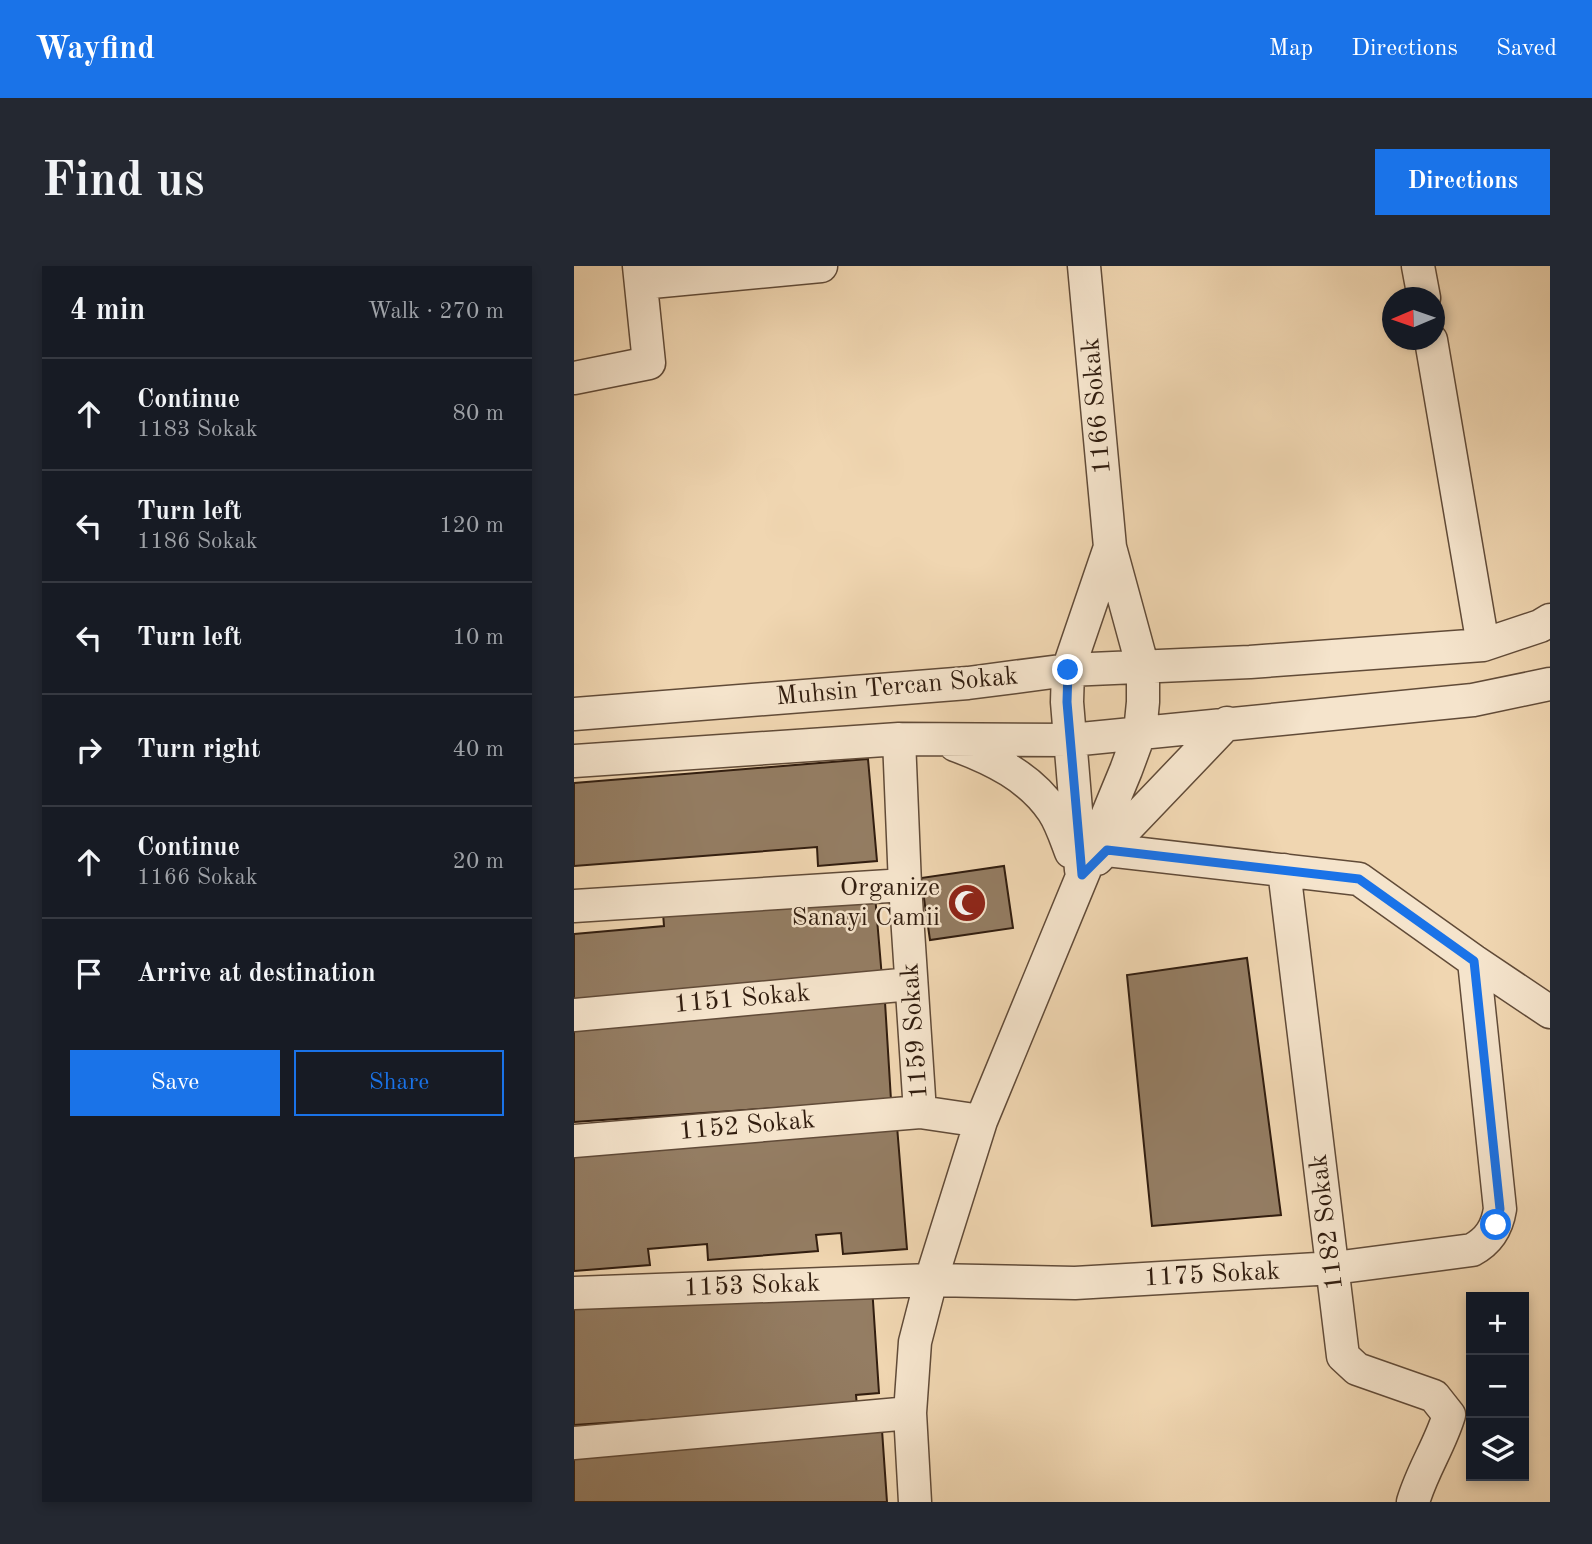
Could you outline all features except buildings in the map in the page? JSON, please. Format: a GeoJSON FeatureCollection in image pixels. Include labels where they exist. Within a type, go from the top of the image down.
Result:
{"type":"FeatureCollection","features":[{"type":"Feature","properties":{"kind":"street"},"geometry":{"type":"LineString","coordinates":[[574,378],[649,363],[640,274],[821,266]]}},
{"type":"Feature","properties":{"kind":"street","name":"1166 Sokak"},"geometry":{"type":"LineString","coordinates":[[931,1280],[981,1121],[1139,732],[1143,702],[1143,667],[1110,547],[1084,266]]}},
{"type":"Feature","properties":{"kind":"street"},"geometry":{"type":"LineString","coordinates":[[1418,266],[1422,287]]}},
{"type":"Feature","properties":{"kind":"street"},"geometry":{"type":"LineString","coordinates":[[1433,350],[1483,645]]}},
{"type":"Feature","properties":{"kind":"street","name":"1166 Sokak"},"geometry":{"type":"LineString","coordinates":[[1082,875],[1067,702],[1068,670],[1110,547]]}},
{"type":"Feature","properties":{"kind":"street","name":"Muhsin Tercan Sokak"},"geometry":{"type":"LineString","coordinates":[[574,714],[968,683],[1068,670],[1483,645],[1540,626],[1550,620]]}},
{"type":"Feature","properties":{"kind":"street","name":"Muhsin Tercan Sokak"},"geometry":{"type":"LineString","coordinates":[[574,761],[899,739],[1071,740],[1473,700],[1550,684]]}},
{"type":"Feature","properties":{"kind":"street"},"geometry":{"type":"LineString","coordinates":[[943,740],[1010,770],[1036,789],[1055,813],[1082,875],[1227,723]]}},
{"type":"Feature","properties":{"kind":"street","name":"1159 Sokak"},"geometry":{"type":"LineString","coordinates":[[899,739],[905,885],[920,1112]]}},
{"type":"Feature","properties":{"kind":"street"},"geometry":{"type":"LineString","coordinates":[[1107,850],[1359,879],[1550,1012]]}},
{"type":"Feature","properties":{"kind":"street","name":"1182 Sokak"},"geometry":{"type":"LineString","coordinates":[[1284,870],[1343,1356],[1357,1369],[1434,1396],[1449,1415],[1444,1432],[1421,1477],[1413,1502]]}},
{"type":"Feature","properties":{"kind":"street"},"geometry":{"type":"LineString","coordinates":[[574,906],[905,885]]}},
{"type":"Feature","properties":{"kind":"street","name":"1175 Sokak"},"geometry":{"type":"LineString","coordinates":[[931,1280],[1075,1283],[1334,1268],[1472,1250],[1489,1238],[1500,1209],[1474,961]]}},
{"type":"Feature","properties":{"kind":"street","name":"1151 Sokak"},"geometry":{"type":"LineString","coordinates":[[574,1015],[911,984]]}},
{"type":"Feature","properties":{"kind":"street","name":"1152 Sokak"},"geometry":{"type":"LineString","coordinates":[[574,1141],[920,1112],[981,1121]]}},
{"type":"Feature","properties":{"kind":"street"},"geometry":{"type":"LineString","coordinates":[[915,1502],[910,1413],[915,1342],[931,1280]]}},
{"type":"Feature","properties":{"kind":"street","name":"1153 Sokak"},"geometry":{"type":"LineString","coordinates":[[574,1293],[931,1280]]}},
{"type":"Feature","properties":{"kind":"street"},"geometry":{"type":"LineString","coordinates":[[574,1443],[910,1413]]}},
{"type":"Feature","properties":{"kind":"place","name":"Organize Sanayi Camii"},"geometry":{"type":"Point","coordinates":[967,903]}},
{"type":"Feature","properties":{"kind":"route"},"geometry":{"type":"LineString","coordinates":[[1068,670],[1067,702],[1082,875],[1107,850],[1359,879],[1474,961],[1500,1209],[1496,1225]]}}]}
